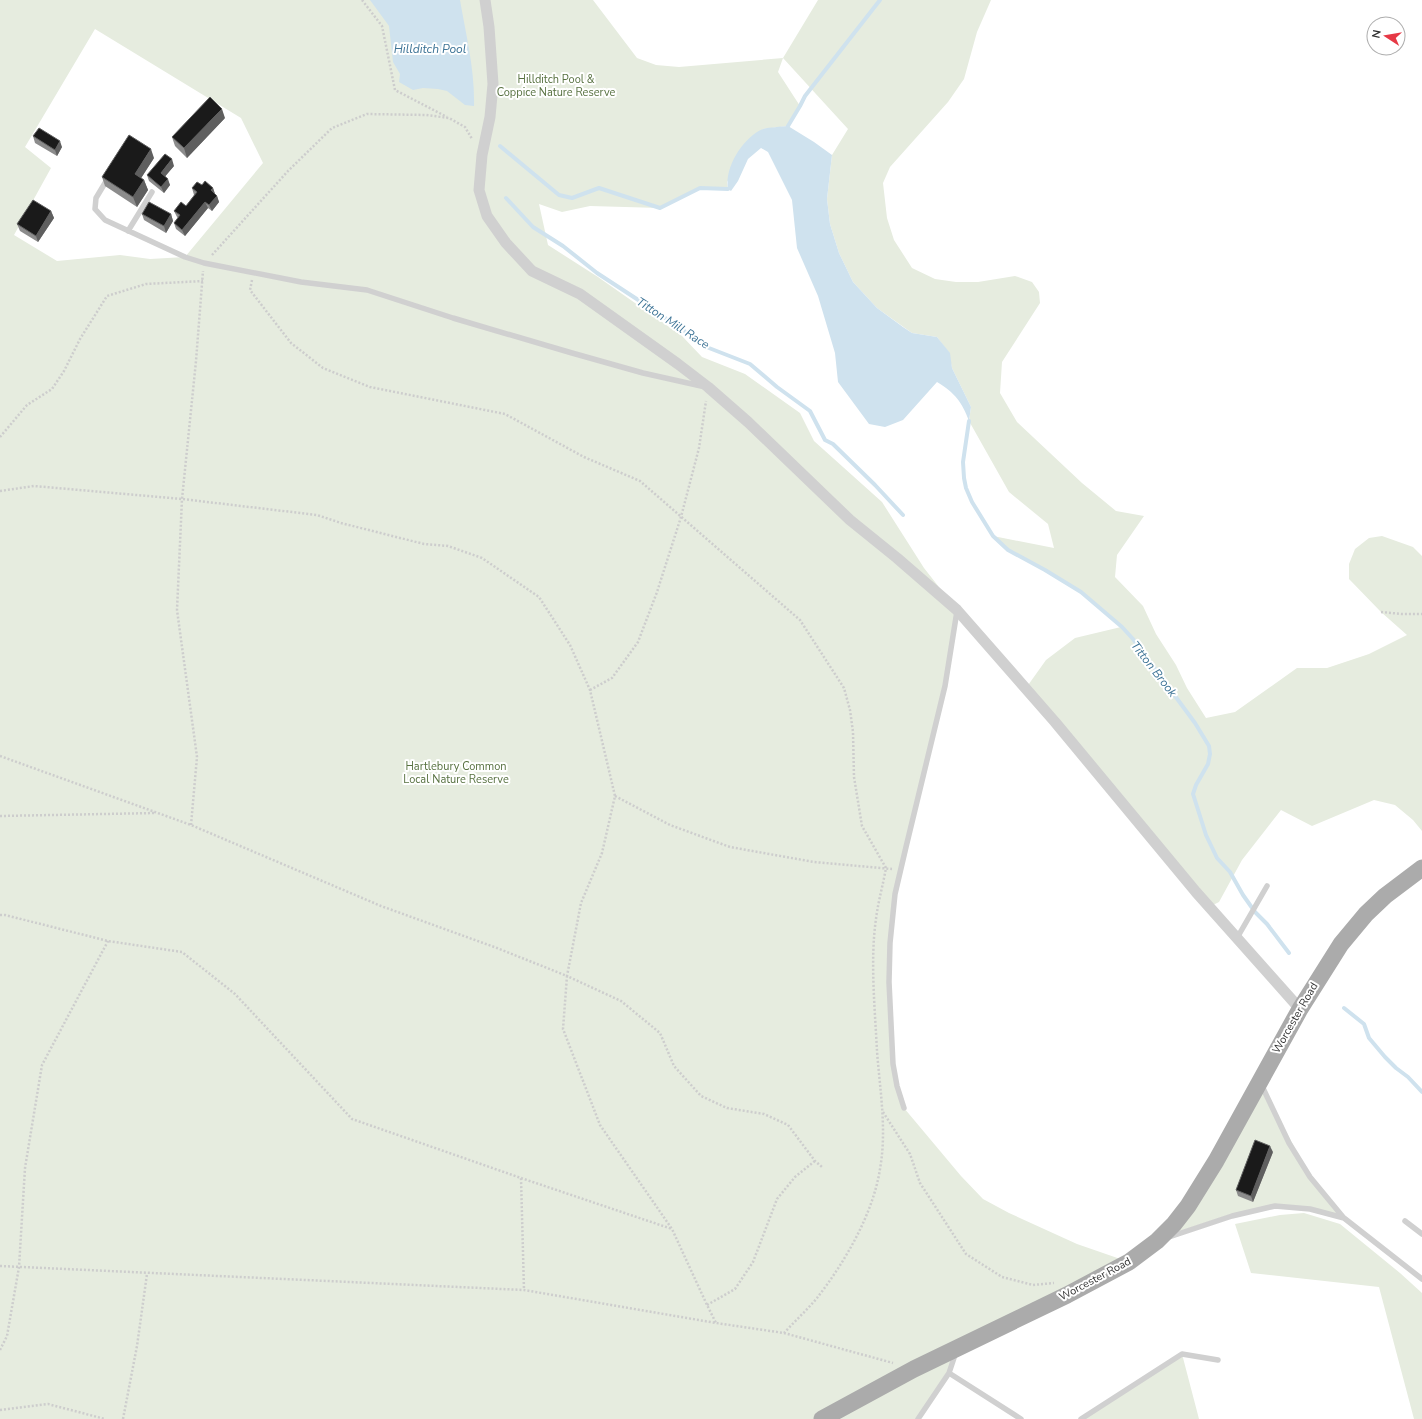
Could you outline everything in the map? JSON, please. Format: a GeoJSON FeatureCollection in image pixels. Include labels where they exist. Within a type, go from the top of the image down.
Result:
{"type":"FeatureCollection","features":[{"type":"Feature","properties":{"kind":"main road","name":"Worcester Road"},"geometry":{"type":"LineString","coordinates":[[822,1419],[914,1369],[958,1349],[1129,1262],[1157,1241],[1174,1224],[1188,1206],[1216,1161],[1303,1002],[1329,961],[1350,932],[1366,914],[1385,896],[1422,868]]}},
{"type":"Feature","properties":{"kind":"street"},"geometry":{"type":"LineString","coordinates":[[485,0],[489,27],[492,84],[490,117],[482,155],[479,190],[486,216],[506,243],[532,271],[580,294],[708,387],[748,422],[850,520],[957,610],[1055,722],[1236,938],[1303,1002]]}},
{"type":"Feature","properties":{"kind":"lane"},"geometry":{"type":"LineString","coordinates":[[112,172],[96,198],[95,209],[105,220],[185,257],[204,264],[301,282],[367,290],[453,318],[564,351],[644,373],[708,387]]}},
{"type":"Feature","properties":{"kind":"lane"},"geometry":{"type":"LineString","coordinates":[[128,231],[152,192]]}},
{"type":"Feature","properties":{"kind":"lane"},"geometry":{"type":"LineString","coordinates":[[904,1108],[897,1086],[893,1064],[889,982],[890,943],[895,894],[945,686],[957,610]]}},
{"type":"Feature","properties":{"kind":"lane"},"geometry":{"type":"LineString","coordinates":[[1236,938],[1267,886]]}},
{"type":"Feature","properties":{"kind":"lane"},"geometry":{"type":"LineString","coordinates":[[1259,1080],[1270,1106],[1289,1143],[1310,1178],[1344,1218],[1422,1280]]}},
{"type":"Feature","properties":{"kind":"lane"},"geometry":{"type":"LineString","coordinates":[[1157,1241],[1232,1216],[1275,1206],[1310,1209],[1344,1218]]}},
{"type":"Feature","properties":{"kind":"lane"},"geometry":{"type":"LineString","coordinates":[[1405,1221],[1422,1234]]}},
{"type":"Feature","properties":{"kind":"lane"},"geometry":{"type":"LineString","coordinates":[[918,1419],[949,1373],[958,1349]]}},
{"type":"Feature","properties":{"kind":"lane"},"geometry":{"type":"LineString","coordinates":[[1081,1419],[1182,1354],[1218,1360]]}},
{"type":"Feature","properties":{"kind":"lane"},"geometry":{"type":"LineString","coordinates":[[949,1373],[1022,1419]]}},
{"type":"Feature","properties":{"kind":"path"},"geometry":{"type":"LineString","coordinates":[[362,0],[382,26],[395,90],[465,127],[482,155]]}},
{"type":"Feature","properties":{"kind":"path"},"geometry":{"type":"LineString","coordinates":[[191,825],[197,757],[177,610],[182,499],[204,264],[288,171],[332,128],[367,114],[426,115],[449,118]]}},
{"type":"Feature","properties":{"kind":"path"},"geometry":{"type":"LineString","coordinates":[[253,274],[250,290],[260,304],[291,343],[323,368],[370,387],[505,414],[584,457],[640,481],[800,620],[844,688],[850,710],[853,732],[854,777],[862,826],[886,868],[876,919],[874,958],[877,1053],[883,1112],[883,1140],[880,1169],[868,1214],[846,1256],[817,1298],[784,1333]]}},
{"type":"Feature","properties":{"kind":"path"},"geometry":{"type":"LineString","coordinates":[[0,437],[27,406],[52,389],[64,371],[80,339],[107,296],[146,284],[203,281]]}},
{"type":"Feature","properties":{"kind":"path"},"geometry":{"type":"LineString","coordinates":[[590,690],[612,678],[638,642],[657,592],[681,517],[699,448],[708,387]]}},
{"type":"Feature","properties":{"kind":"path"},"geometry":{"type":"LineString","coordinates":[[0,491],[34,486],[182,499],[317,515],[341,523],[424,544],[448,546],[482,558],[539,597],[570,645],[590,690],[616,796],[602,853],[581,903],[567,976],[563,1029],[600,1125],[672,1229],[716,1323]]}},
{"type":"Feature","properties":{"kind":"path"},"geometry":{"type":"LineString","coordinates":[[1381,612],[1422,614]]}},
{"type":"Feature","properties":{"kind":"path"},"geometry":{"type":"LineString","coordinates":[[0,756],[191,825],[381,906],[497,948],[567,976],[622,1001],[660,1033],[674,1066],[701,1096],[727,1108],[764,1114],[788,1126],[815,1161],[822,1166]]}},
{"type":"Feature","properties":{"kind":"path"},"geometry":{"type":"LineString","coordinates":[[616,796],[670,825],[730,847],[814,862],[901,870]]}},
{"type":"Feature","properties":{"kind":"path"},"geometry":{"type":"LineString","coordinates":[[0,816],[159,813]]}},
{"type":"Feature","properties":{"kind":"path"},"geometry":{"type":"LineString","coordinates":[[0,915],[108,940],[182,952],[235,994],[352,1119],[672,1229]]}},
{"type":"Feature","properties":{"kind":"path"},"geometry":{"type":"LineString","coordinates":[[0,1350],[8,1336],[19,1267],[25,1168],[42,1065],[108,940]]}},
{"type":"Feature","properties":{"kind":"path"},"geometry":{"type":"LineString","coordinates":[[883,1112],[910,1154],[920,1184],[966,1254],[1002,1277],[1033,1285]]}},
{"type":"Feature","properties":{"kind":"path"},"geometry":{"type":"LineString","coordinates":[[707,1305],[735,1290],[753,1262],[777,1199],[795,1178],[815,1161]]}},
{"type":"Feature","properties":{"kind":"path"},"geometry":{"type":"LineString","coordinates":[[521,1178],[524,1290]]}},
{"type":"Feature","properties":{"kind":"path"},"geometry":{"type":"LineString","coordinates":[[0,1266],[147,1274],[524,1290],[716,1323],[784,1333],[914,1369]]}},
{"type":"Feature","properties":{"kind":"path"},"geometry":{"type":"LineString","coordinates":[[123,1419],[137,1346],[147,1274]]}},
{"type":"Feature","properties":{"kind":"path"},"geometry":{"type":"LineString","coordinates":[[0,1410],[48,1404],[105,1419]]}},
{"type":"Feature","properties":{"kind":"green space","name":"Hartlebury Common Local Nature Reserve"},"geometry":{"type":"Polygon","coordinates":[[[0,0],[593,0],[637,58],[656,65],[679,67],[783,58],[778,72],[800,106],[788,126],[763,129],[727,182],[728,189],[700,188],[660,208],[590,206],[562,212],[539,204],[548,245],[598,277],[682,336],[702,357],[745,374],[800,413],[814,441],[882,502],[924,568],[957,610],[945,686],[895,894],[890,943],[893,1064],[904,1108],[961,1176],[983,1199],[1009,1213],[1077,1244],[1129,1262],[958,1349],[949,1373],[919,1419],[0,1419],[0,0]],[[95,29],[25,147],[51,168],[14,235],[57,261],[120,255],[150,259],[185,257],[263,163],[241,118],[95,29]]]}},
{"type":"Feature","properties":{"kind":"green space"},"geometry":{"type":"Polygon","coordinates":[[[818,0],[991,0],[977,32],[964,79],[948,102],[890,167],[883,183],[887,218],[894,240],[912,268],[935,279],[956,282],[978,282],[1015,276],[1032,282],[1039,292],[1040,303],[1002,362],[1000,393],[1017,422],[1082,483],[1116,511],[1144,516],[1117,555],[1115,577],[1143,606],[1156,634],[1176,665],[1187,688],[1206,718],[1235,712],[1297,668],[1327,668],[1369,654],[1407,635],[1381,612],[1349,579],[1349,564],[1355,549],[1369,538],[1382,536],[1413,547],[1422,556],[1422,831],[1413,820],[1395,805],[1374,800],[1312,826],[1281,810],[1242,860],[1219,902],[1209,907],[1026,688],[1046,660],[1075,638],[1121,627],[1081,592],[1008,550],[993,536],[1054,548],[1048,524],[1009,492],[969,421],[971,407],[952,368],[949,353],[937,337],[912,333],[877,308],[853,282],[839,253],[830,224],[827,199],[832,155],[848,129],[783,58],[818,0]]]}},
{"type":"Feature","properties":{"kind":"green space"},"geometry":{"type":"Polygon","coordinates":[[[1259,1080],[1310,1177],[1344,1218],[1310,1209],[1275,1206],[1232,1216],[1157,1241],[1259,1080]]]}},
{"type":"Feature","properties":{"kind":"green space"},"geometry":{"type":"Polygon","coordinates":[[[1304,1213],[1340,1224],[1422,1293],[1422,1419],[1414,1419],[1379,1287],[1251,1273],[1235,1224],[1280,1215],[1304,1213]]]}},
{"type":"Feature","properties":{"kind":"green space"},"geometry":{"type":"Polygon","coordinates":[[[1182,1354],[1199,1419],[1081,1419],[1182,1354]]]}},
{"type":"Feature","properties":{"kind":"water","name":"Hillditch Pool"},"geometry":{"type":"Polygon","coordinates":[[[370,0],[460,0],[472,66],[474,106],[465,105],[447,91],[423,88],[413,90],[399,82],[400,74],[393,62],[389,26],[370,0]]]}},
{"type":"Feature","properties":{"kind":"water"},"geometry":{"type":"Polygon","coordinates":[[[788,126],[832,155],[827,199],[830,224],[839,253],[853,282],[877,308],[912,333],[937,337],[950,353],[952,368],[971,407],[969,421],[964,408],[957,398],[949,390],[937,382],[903,420],[885,427],[869,424],[838,382],[835,353],[818,296],[797,248],[792,200],[768,152],[761,148],[748,159],[738,181],[731,191],[728,189],[729,172],[736,154],[742,146],[756,133],[763,129],[788,126]]]}},
{"type":"Feature","properties":{"kind":"building"},"geometry":{"type":"Polygon","coordinates":[[[210,97],[222,109],[184,148],[172,137],[210,97]]]}},
{"type":"Feature","properties":{"kind":"building"},"geometry":{"type":"Polygon","coordinates":[[[39,128],[60,141],[55,150],[33,136],[39,128]]]}},
{"type":"Feature","properties":{"kind":"building"},"geometry":{"type":"Polygon","coordinates":[[[129,135],[151,149],[135,174],[144,180],[133,197],[102,177],[129,135]]]}},
{"type":"Feature","properties":{"kind":"building"},"geometry":{"type":"Polygon","coordinates":[[[165,154],[172,159],[161,173],[168,179],[161,187],[147,175],[165,154]]]}},
{"type":"Feature","properties":{"kind":"building"},"geometry":{"type":"Polygon","coordinates":[[[205,181],[213,188],[211,190],[217,196],[209,205],[205,202],[182,230],[174,223],[180,215],[174,211],[181,202],[186,206],[197,192],[192,188],[197,182],[202,185],[205,181]]]}},
{"type":"Feature","properties":{"kind":"building"},"geometry":{"type":"Polygon","coordinates":[[[33,200],[51,211],[36,236],[17,224],[33,200]]]}},
{"type":"Feature","properties":{"kind":"building"},"geometry":{"type":"Polygon","coordinates":[[[149,202],[171,214],[164,226],[142,214],[149,202]]]}},
{"type":"Feature","properties":{"kind":"building"},"geometry":{"type":"Polygon","coordinates":[[[1255,1140],[1270,1146],[1251,1196],[1236,1190],[1255,1140]]]}},
{"type":"Feature","properties":{"kind":"waterway"},"geometry":{"type":"LineString","coordinates":[[788,126],[805,96],[880,0]]}},
{"type":"Feature","properties":{"kind":"waterway","name":"Titton Brook"},"geometry":{"type":"LineString","coordinates":[[500,146],[559,195],[572,198],[599,188],[660,208],[700,188],[728,189]]}},
{"type":"Feature","properties":{"kind":"waterway","name":"Titton Mill Race"},"geometry":{"type":"LineString","coordinates":[[506,198],[533,227],[563,246],[597,273],[709,348],[750,364],[777,387],[810,411],[825,440],[833,444],[903,515]]}},
{"type":"Feature","properties":{"kind":"waterway","name":"Titton Brook"},"geometry":{"type":"LineString","coordinates":[[969,421],[963,462],[966,488],[972,502],[993,536],[1008,550],[1081,592],[1122,627],[1133,639],[1195,723],[1209,746],[1210,754],[1208,764],[1196,785],[1193,794],[1206,835],[1217,858],[1230,872],[1243,895],[1289,953]]}},
{"type":"Feature","properties":{"kind":"waterway","name":"Titton Brook"},"geometry":{"type":"LineString","coordinates":[[1344,1008],[1364,1024],[1369,1038],[1385,1057],[1408,1077],[1422,1092]]}},
{"type":"Feature","properties":{"kind":"park label","name":"Hillditch Pool & Coppice Nature Reserve"},"geometry":{"type":"Point","coordinates":[556,85]}}]}
